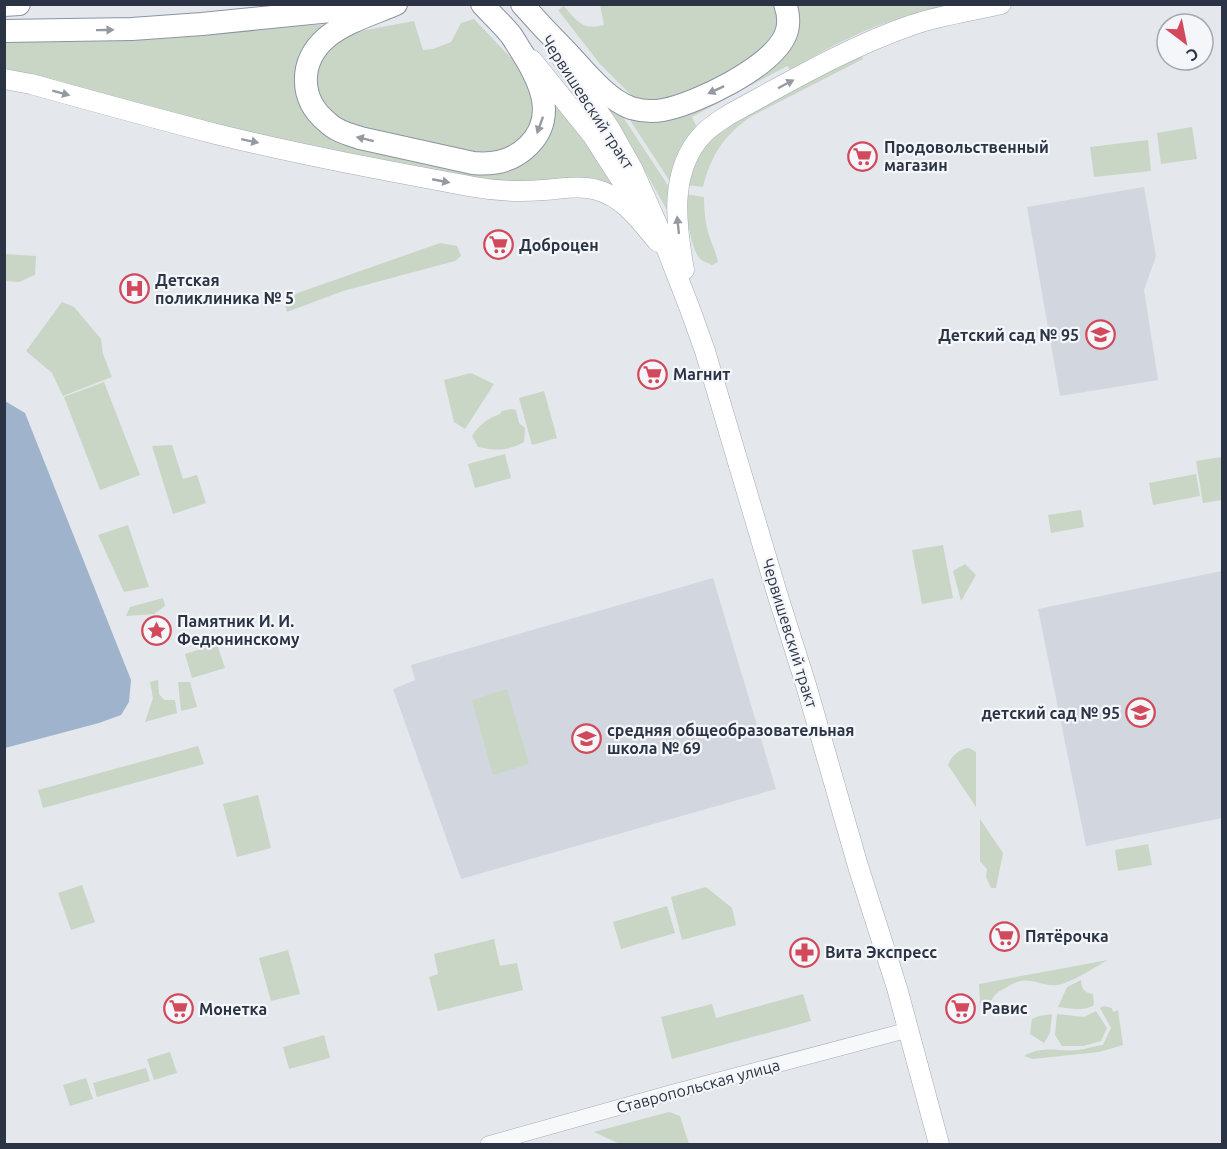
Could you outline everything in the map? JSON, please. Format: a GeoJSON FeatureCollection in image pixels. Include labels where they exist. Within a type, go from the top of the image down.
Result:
{"type":"FeatureCollection","features":[{"type":"Feature","properties":{"kind":"highway"},"geometry":{"type":"LineString","coordinates":[[4,5],[19,4]]}},
{"type":"Feature","properties":{"kind":"highway"},"geometry":{"type":"LineString","coordinates":[[4,31],[144,29],[395,4]]}},
{"type":"Feature","properties":{"kind":"highway"},"geometry":{"type":"LineString","coordinates":[[395,4],[336,31],[316,48],[309,60],[306,72],[308,96],[313,106],[327,123],[360,138],[472,163],[494,163],[517,155],[530,144],[543,122],[544,103],[539,84],[510,34],[482,4]]}},
{"type":"Feature","properties":{"kind":"highway"},"geometry":{"type":"LineString","coordinates":[[525,8],[586,74],[617,101],[638,110],[654,111],[692,101],[745,75],[759,65],[779,45],[785,35],[788,24],[786,4]]}},
{"type":"Feature","properties":{"kind":"main road"},"geometry":{"type":"LineString","coordinates":[[690,309],[678,228],[678,188],[688,155],[704,133],[730,114],[871,40],[915,24],[1001,4]]}},
{"type":"Feature","properties":{"kind":"main road","name":"Червишевский тракт"},"geometry":{"type":"LineString","coordinates":[[525,8],[570,70],[625,155],[644,193],[690,309],[897,988],[939,1144]]}},
{"type":"Feature","properties":{"kind":"main road","name":"Червишевский тракт"},"geometry":{"type":"LineString","coordinates":[[510,34],[593,136],[668,255]]}},
{"type":"Feature","properties":{"kind":"main road"},"geometry":{"type":"LineString","coordinates":[[4,79],[31,84],[218,134],[486,189],[534,191],[596,189],[619,200],[628,208],[668,255]]}},
{"type":"Feature","properties":{"kind":"street","name":"Ставропольская улица"},"geometry":{"type":"LineString","coordinates":[[488,1144],[908,1030]]}},
{"type":"Feature","properties":{"kind":"shaded area","name":"Детский сад № 95"},"geometry":{"type":"Polygon","coordinates":[[[1144,187],[1156,256],[1144,290],[1158,380],[1060,396],[1027,207],[1144,187]]]}},
{"type":"Feature","properties":{"kind":"shaded area","name":"детский сад № 95"},"geometry":{"type":"Polygon","coordinates":[[[1222,571],[1222,818],[1086,846],[1038,609],[1222,571]]]}},
{"type":"Feature","properties":{"kind":"shaded area","name":"средняя общеобразовательная школа № 69"},"geometry":{"type":"Polygon","coordinates":[[[713,578],[776,789],[461,879],[393,689],[415,680],[411,665],[713,578]]]}},
{"type":"Feature","properties":{"kind":"green space"},"geometry":{"type":"Polygon","coordinates":[[[600,5],[776,5],[779,21],[771,42],[726,75],[661,103],[636,99],[629,93],[600,64],[558,10],[564,6],[585,26],[596,27],[604,25],[600,5]]]}},
{"type":"Feature","properties":{"kind":"green space"},"geometry":{"type":"Polygon","coordinates":[[[794,5],[955,5],[911,15],[861,33],[832,46],[791,70],[787,66],[692,117],[698,130],[671,183],[626,114],[751,82],[794,5]]]}},
{"type":"Feature","properties":{"kind":"green space"},"geometry":{"type":"Polygon","coordinates":[[[474,19],[527,75],[537,95],[530,135],[493,157],[349,127],[323,108],[314,80],[321,56],[331,44],[355,32],[414,21],[423,50],[433,49],[451,42],[461,23],[474,19]]]}},
{"type":"Feature","properties":{"kind":"green space"},"geometry":{"type":"Polygon","coordinates":[[[331,24],[306,110],[504,169],[550,91],[620,192],[502,184],[360,157],[191,119],[5,69],[4,42],[121,41],[331,24]]]}},
{"type":"Feature","properties":{"kind":"green space"},"geometry":{"type":"Polygon","coordinates":[[[855,56],[862,56],[863,59],[742,123],[726,138],[715,155],[703,187],[687,185],[689,172],[703,145],[724,126],[855,56]]]}},
{"type":"Feature","properties":{"kind":"green space"},"geometry":{"type":"Polygon","coordinates":[[[599,97],[619,111],[671,190],[672,219],[636,155],[599,97]]]}},
{"type":"Feature","properties":{"kind":"green space"},"geometry":{"type":"Polygon","coordinates":[[[1192,127],[1197,159],[1161,164],[1157,133],[1192,127]]]}},
{"type":"Feature","properties":{"kind":"green space"},"geometry":{"type":"Polygon","coordinates":[[[1148,140],[1151,171],[1094,177],[1090,147],[1148,140]]]}},
{"type":"Feature","properties":{"kind":"green space"},"geometry":{"type":"Polygon","coordinates":[[[685,194],[704,197],[707,228],[718,262],[712,265],[703,261],[695,250],[686,210],[685,194]]]}},
{"type":"Feature","properties":{"kind":"green space"},"geometry":{"type":"Polygon","coordinates":[[[440,243],[457,246],[461,256],[455,261],[343,291],[287,312],[284,302],[292,295],[440,243]]]}},
{"type":"Feature","properties":{"kind":"green space"},"geometry":{"type":"Polygon","coordinates":[[[5,254],[36,256],[35,275],[19,282],[5,281],[5,254]]]}},
{"type":"Feature","properties":{"kind":"green space"},"geometry":{"type":"Polygon","coordinates":[[[62,302],[74,307],[101,339],[103,354],[112,377],[63,396],[52,373],[26,351],[62,302]]]}},
{"type":"Feature","properties":{"kind":"green space"},"geometry":{"type":"Polygon","coordinates":[[[471,373],[494,384],[465,429],[454,422],[444,380],[471,373]]]}},
{"type":"Feature","properties":{"kind":"green space"},"geometry":{"type":"Polygon","coordinates":[[[104,382],[140,475],[100,490],[64,397],[104,382]]]}},
{"type":"Feature","properties":{"kind":"green space"},"geometry":{"type":"Polygon","coordinates":[[[544,391],[557,438],[532,445],[519,398],[544,391]]]}},
{"type":"Feature","properties":{"kind":"green space"},"geometry":{"type":"Polygon","coordinates":[[[516,410],[519,423],[525,428],[524,442],[502,449],[478,447],[472,436],[478,428],[502,411],[516,410]]]}},
{"type":"Feature","properties":{"kind":"green space"},"geometry":{"type":"Polygon","coordinates":[[[172,445],[183,479],[197,475],[206,503],[173,514],[152,446],[172,445]]]}},
{"type":"Feature","properties":{"kind":"green space"},"geometry":{"type":"Polygon","coordinates":[[[505,454],[511,478],[475,488],[468,464],[505,454]]]}},
{"type":"Feature","properties":{"kind":"green space"},"geometry":{"type":"Polygon","coordinates":[[[1222,457],[1222,500],[1203,503],[1196,461],[1222,457]]]}},
{"type":"Feature","properties":{"kind":"green space"},"geometry":{"type":"Polygon","coordinates":[[[1196,474],[1200,496],[1153,505],[1149,483],[1196,474]]]}},
{"type":"Feature","properties":{"kind":"green space"},"geometry":{"type":"Polygon","coordinates":[[[1081,510],[1084,527],[1051,533],[1048,515],[1081,510]]]}},
{"type":"Feature","properties":{"kind":"green space"},"geometry":{"type":"Polygon","coordinates":[[[128,525],[149,587],[124,592],[98,535],[128,525]]]}},
{"type":"Feature","properties":{"kind":"green space"},"geometry":{"type":"Polygon","coordinates":[[[943,545],[953,598],[922,604],[912,550],[943,545]]]}},
{"type":"Feature","properties":{"kind":"green space"},"geometry":{"type":"Polygon","coordinates":[[[965,564],[976,575],[961,601],[953,571],[965,564]]]}},
{"type":"Feature","properties":{"kind":"green space"},"geometry":{"type":"Polygon","coordinates":[[[163,598],[165,606],[154,614],[126,616],[130,607],[163,598]]]}},
{"type":"Feature","properties":{"kind":"green space"},"geometry":{"type":"Polygon","coordinates":[[[217,644],[225,668],[192,678],[185,654],[217,644]]]}},
{"type":"Feature","properties":{"kind":"green space"},"geometry":{"type":"Polygon","coordinates":[[[158,680],[159,694],[164,700],[175,700],[177,713],[145,722],[153,698],[150,682],[158,680]]]}},
{"type":"Feature","properties":{"kind":"green space"},"geometry":{"type":"Polygon","coordinates":[[[178,682],[190,682],[197,707],[181,711],[178,682]]]}},
{"type":"Feature","properties":{"kind":"green space"},"geometry":{"type":"Polygon","coordinates":[[[507,689],[529,764],[493,775],[472,700],[507,689]]]}},
{"type":"Feature","properties":{"kind":"green space"},"geometry":{"type":"Polygon","coordinates":[[[198,746],[204,764],[43,808],[38,790],[198,746]]]}},
{"type":"Feature","properties":{"kind":"green space"},"geometry":{"type":"Polygon","coordinates":[[[969,748],[976,752],[976,807],[948,765],[956,754],[969,748]]]}},
{"type":"Feature","properties":{"kind":"green space"},"geometry":{"type":"Polygon","coordinates":[[[258,795],[271,848],[237,857],[223,804],[258,795]]]}},
{"type":"Feature","properties":{"kind":"green space"},"geometry":{"type":"Polygon","coordinates":[[[980,819],[1003,853],[996,888],[991,888],[986,877],[987,869],[980,861],[980,819]]]}},
{"type":"Feature","properties":{"kind":"green space"},"geometry":{"type":"Polygon","coordinates":[[[1148,844],[1152,865],[1118,871],[1115,850],[1148,844]]]}},
{"type":"Feature","properties":{"kind":"green space"},"geometry":{"type":"Polygon","coordinates":[[[82,885],[95,922],[71,930],[58,893],[82,885]]]}},
{"type":"Feature","properties":{"kind":"green space"},"geometry":{"type":"Polygon","coordinates":[[[706,887],[732,908],[736,925],[682,940],[671,897],[706,887]]]}},
{"type":"Feature","properties":{"kind":"green space"},"geometry":{"type":"Polygon","coordinates":[[[667,906],[675,933],[621,949],[613,922],[667,906]]]}},
{"type":"Feature","properties":{"kind":"green space"},"geometry":{"type":"Polygon","coordinates":[[[494,939],[500,966],[517,963],[523,990],[438,1011],[429,977],[438,974],[434,954],[494,939]]]}},
{"type":"Feature","properties":{"kind":"green space"},"geometry":{"type":"Polygon","coordinates":[[[288,950],[300,994],[271,1001],[259,958],[288,950]]]}},
{"type":"Feature","properties":{"kind":"green space"},"geometry":{"type":"Polygon","coordinates":[[[1108,960],[1062,984],[1048,985],[1030,981],[1016,983],[997,993],[990,1003],[980,1004],[979,984],[1108,960]]]}},
{"type":"Feature","properties":{"kind":"green space"},"geometry":{"type":"Polygon","coordinates":[[[1081,980],[1084,990],[1093,994],[1094,1005],[1081,1009],[1058,1007],[1067,987],[1081,980]]]}},
{"type":"Feature","properties":{"kind":"green space"},"geometry":{"type":"Polygon","coordinates":[[[803,994],[811,1021],[672,1059],[661,1017],[712,1004],[716,1018],[803,994]]]}},
{"type":"Feature","properties":{"kind":"green space"},"geometry":{"type":"Polygon","coordinates":[[[1104,1006],[1112,1008],[1113,1012],[1118,1010],[1123,1045],[1099,1052],[1033,1059],[1024,1056],[1044,1050],[1078,1050],[1103,1045],[1111,1028],[1100,1008],[1104,1006]]]}},
{"type":"Feature","properties":{"kind":"green space"},"geometry":{"type":"Polygon","coordinates":[[[1096,1011],[1107,1028],[1101,1041],[1083,1046],[1062,1046],[1055,1035],[1057,1014],[1084,1017],[1096,1011]]]}},
{"type":"Feature","properties":{"kind":"green space"},"geometry":{"type":"Polygon","coordinates":[[[1052,1014],[1050,1033],[1044,1043],[1030,1034],[1032,1019],[1052,1014]]]}},
{"type":"Feature","properties":{"kind":"green space"},"geometry":{"type":"Polygon","coordinates":[[[324,1035],[330,1058],[289,1069],[283,1047],[324,1035]]]}},
{"type":"Feature","properties":{"kind":"green space"},"geometry":{"type":"Polygon","coordinates":[[[170,1052],[177,1073],[154,1080],[147,1059],[170,1052]]]}},
{"type":"Feature","properties":{"kind":"green space"},"geometry":{"type":"Polygon","coordinates":[[[146,1068],[150,1081],[97,1097],[93,1083],[146,1068]]]}},
{"type":"Feature","properties":{"kind":"green space"},"geometry":{"type":"Polygon","coordinates":[[[86,1078],[93,1099],[70,1106],[63,1085],[86,1078]]]}},
{"type":"Feature","properties":{"kind":"green space"},"geometry":{"type":"Polygon","coordinates":[[[669,1112],[680,1116],[689,1144],[620,1144],[594,1132],[669,1112]]]}},
{"type":"Feature","properties":{"kind":"water"},"geometry":{"type":"Polygon","coordinates":[[[5,401],[25,413],[131,680],[129,702],[121,715],[5,748],[5,401]]]}},
{"type":"Feature","properties":{"kind":"place","name":"Продовольственный магазин"},"geometry":{"type":"Point","coordinates":[863,156]}},
{"type":"Feature","properties":{"kind":"place","name":"Доброцен"},"geometry":{"type":"Point","coordinates":[498,245]}},
{"type":"Feature","properties":{"kind":"place","name":"Детская поликлиника № 5"},"geometry":{"type":"Point","coordinates":[134,289]}},
{"type":"Feature","properties":{"kind":"place","name":"Детский сад № 95"},"geometry":{"type":"Point","coordinates":[1100,335]}},
{"type":"Feature","properties":{"kind":"place","name":"Магнит"},"geometry":{"type":"Point","coordinates":[652,374]}},
{"type":"Feature","properties":{"kind":"place","name":"Памятник И. И. Федюнинскому"},"geometry":{"type":"Point","coordinates":[156,630]}},
{"type":"Feature","properties":{"kind":"place","name":"детский сад № 95"},"geometry":{"type":"Point","coordinates":[1141,713]}},
{"type":"Feature","properties":{"kind":"place","name":"средняя общеобразовательная школа № 69"},"geometry":{"type":"Point","coordinates":[586,739]}},
{"type":"Feature","properties":{"kind":"place","name":"Пятёрочка"},"geometry":{"type":"Point","coordinates":[1004,936]}},
{"type":"Feature","properties":{"kind":"place","name":"Вита Экспресс"},"geometry":{"type":"Point","coordinates":[804,952]}},
{"type":"Feature","properties":{"kind":"place","name":"Равис"},"geometry":{"type":"Point","coordinates":[961,1008]}},
{"type":"Feature","properties":{"kind":"place","name":"Монетка"},"geometry":{"type":"Point","coordinates":[178,1009]}}]}
